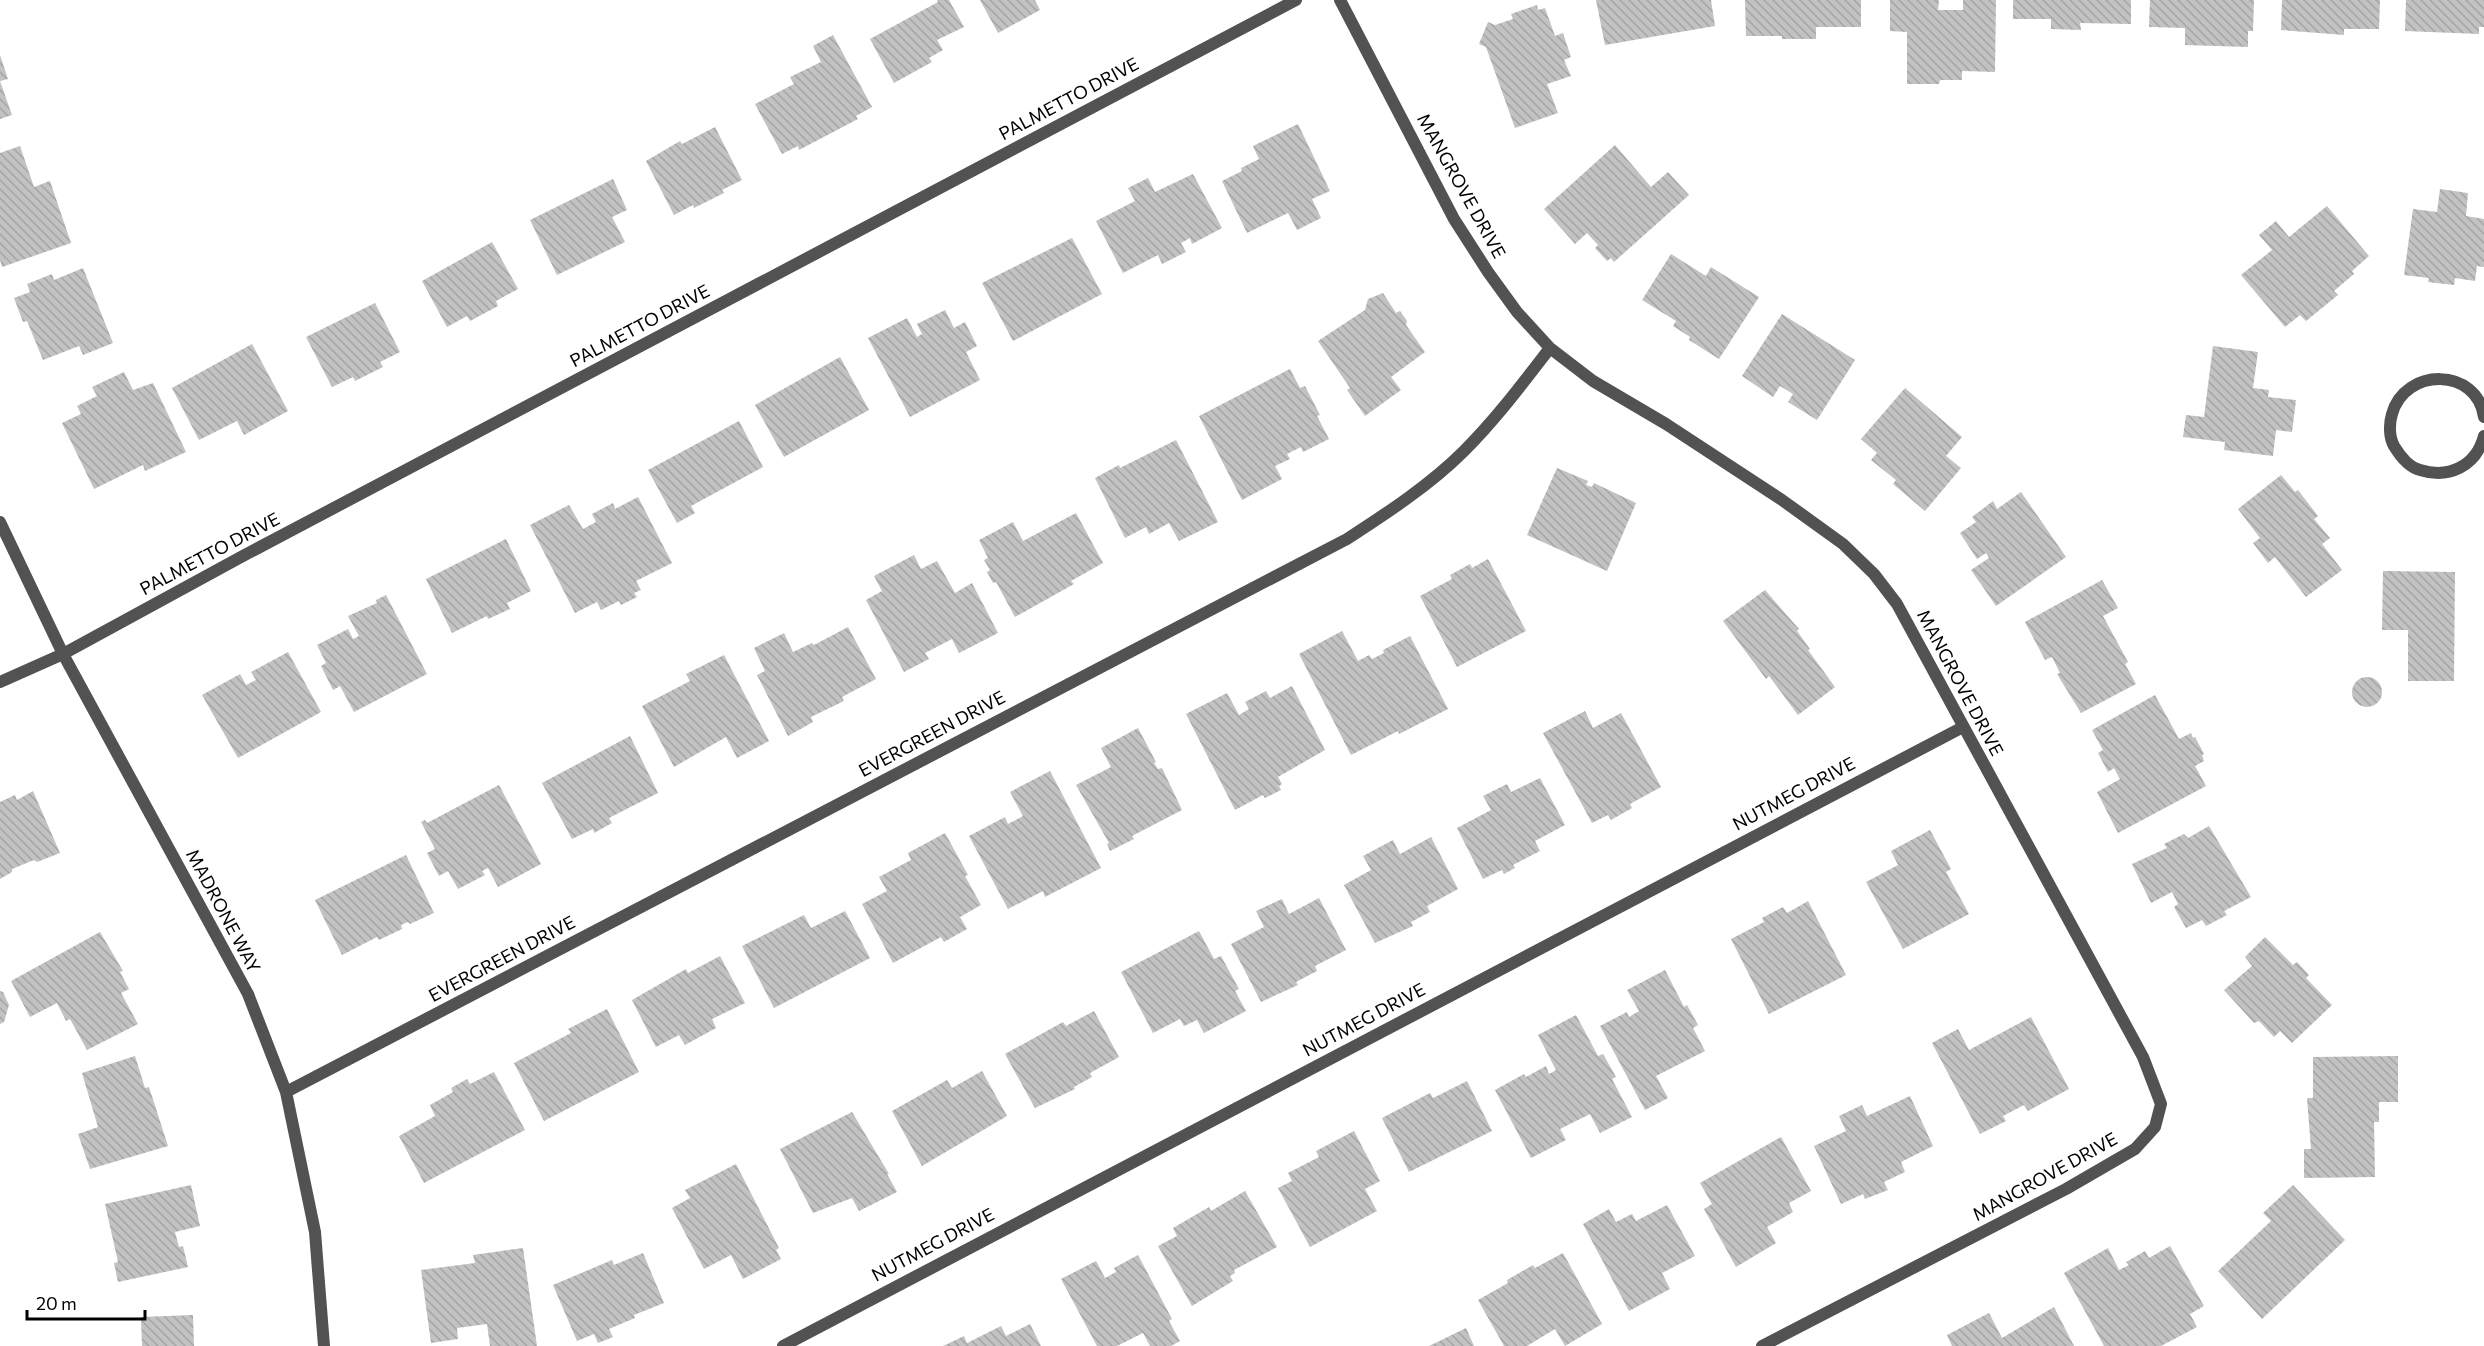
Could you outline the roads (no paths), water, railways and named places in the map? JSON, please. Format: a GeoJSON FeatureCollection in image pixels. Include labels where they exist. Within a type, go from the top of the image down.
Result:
{"type":"FeatureCollection","features":[{"type":"Feature","properties":{"kind":"street","name":"PALMETTO DRIVE"},"geometry":{"type":"LineString","coordinates":[[0,682],[63,654],[262,546],[1296,0]]}},
{"type":"Feature","properties":{"kind":"street","name":"MANGROVE DRIVE"},"geometry":{"type":"LineString","coordinates":[[1340,0],[1454,219],[1517,312],[1550,348],[1593,381],[1666,424],[1782,500],[1843,544],[1874,574],[1897,604],[2143,1058],[2161,1104],[2155,1128],[2135,1149],[2076,1184],[1762,1346]]}},
{"type":"Feature","properties":{"kind":"street","name":"EVERGREEN DRIVE"},"geometry":{"type":"LineString","coordinates":[[286,1092],[1347,539],[1393,510],[1463,452],[1503,409],[1550,348]]}},
{"type":"Feature","properties":{"kind":"street"},"geometry":{"type":"LineString","coordinates":[[2484,417],[2474,394],[2459,383],[2441,378],[2422,380],[2406,389],[2394,405],[2389,422],[2392,441],[2401,457],[2416,469],[2434,474],[2453,472],[2469,462],[2481,448],[2484,436]]}},
{"type":"Feature","properties":{"kind":"street","name":"MADRONE WAY"},"geometry":{"type":"LineString","coordinates":[[0,522],[63,654],[248,994],[286,1092],[315,1232],[324,1346]]}},
{"type":"Feature","properties":{"kind":"street","name":"NUTMEG DRIVE"},"geometry":{"type":"LineString","coordinates":[[783,1346],[1963,727]]}}]}
